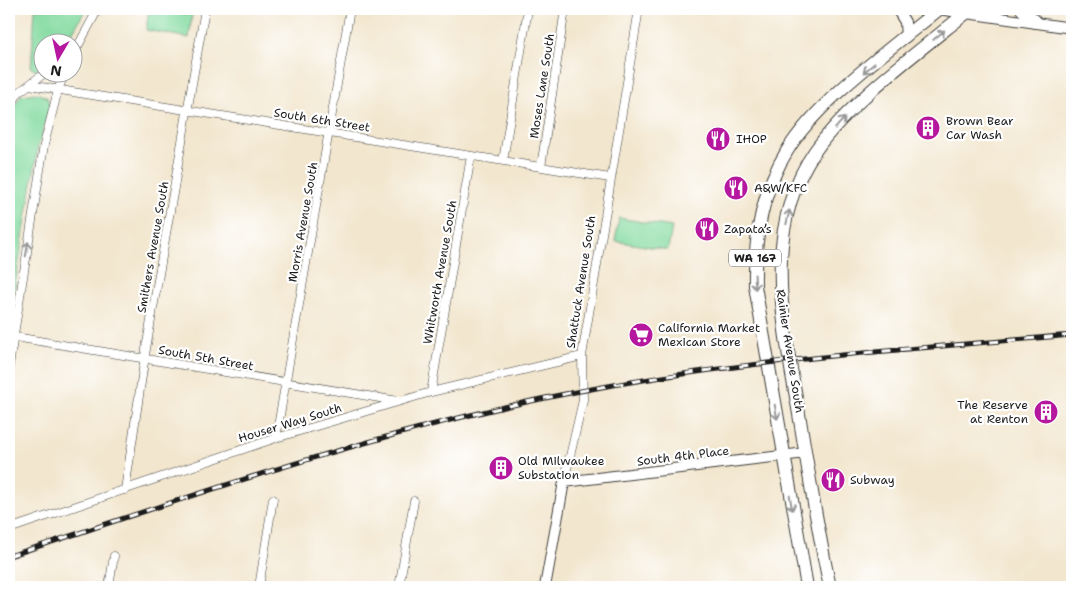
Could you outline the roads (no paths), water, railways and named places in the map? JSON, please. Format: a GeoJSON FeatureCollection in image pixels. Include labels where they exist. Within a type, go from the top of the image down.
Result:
{"type":"FeatureCollection","features":[{"type":"Feature","properties":{"kind":"main road","name":"Rainier Avenue South"},"geometry":{"type":"LineString","coordinates":[[806,587],[755,286],[756,246],[765,202],[786,151],[814,117],[938,9]]}},
{"type":"Feature","properties":{"kind":"main road"},"geometry":{"type":"LineString","coordinates":[[1022,9],[1036,22]]}},
{"type":"Feature","properties":{"kind":"main road","name":"Rainier Avenue South"},"geometry":{"type":"LineString","coordinates":[[830,587],[780,302],[780,258],[792,202],[803,172],[815,152],[842,119],[969,11]]}},
{"type":"Feature","properties":{"kind":"street"},"geometry":{"type":"LineString","coordinates":[[82,38],[98,9]]}},
{"type":"Feature","properties":{"kind":"street","name":"Smithers Avenue South"},"geometry":{"type":"LineString","coordinates":[[125,490],[145,359],[205,9]]}},
{"type":"Feature","properties":{"kind":"street","name":"Morris Avenue South"},"geometry":{"type":"LineString","coordinates":[[276,438],[350,9]]}},
{"type":"Feature","properties":{"kind":"street"},"geometry":{"type":"LineString","coordinates":[[503,161],[528,9]]}},
{"type":"Feature","properties":{"kind":"street","name":"Moses Lane South"},"geometry":{"type":"LineString","coordinates":[[541,167],[566,9]]}},
{"type":"Feature","properties":{"kind":"street","name":"Shattuck Avenue South"},"geometry":{"type":"LineString","coordinates":[[545,587],[564,482],[583,395],[582,356],[639,9]]}},
{"type":"Feature","properties":{"kind":"street"},"geometry":{"type":"LineString","coordinates":[[896,9],[905,22],[906,36]]}},
{"type":"Feature","properties":{"kind":"street"},"geometry":{"type":"LineString","coordinates":[[938,9],[969,11],[1072,28]]}},
{"type":"Feature","properties":{"kind":"street"},"geometry":{"type":"LineString","coordinates":[[9,109],[18,93],[33,82]]}},
{"type":"Feature","properties":{"kind":"street"},"geometry":{"type":"LineString","coordinates":[[9,366],[11,336],[44,145],[61,82]]}},
{"type":"Feature","properties":{"kind":"street","name":"South 6th Street"},"geometry":{"type":"LineString","coordinates":[[29,85],[610,178]]}},
{"type":"Feature","properties":{"kind":"street","name":"Whitworth Avenue South"},"geometry":{"type":"LineString","coordinates":[[431,392],[471,156]]}},
{"type":"Feature","properties":{"kind":"street","name":"South 5th Street"},"geometry":{"type":"LineString","coordinates":[[11,336],[400,401]]}},
{"type":"Feature","properties":{"kind":"street","name":"Houser Way South"},"geometry":{"type":"LineString","coordinates":[[9,529],[276,438],[431,392],[582,356]]}},
{"type":"Feature","properties":{"kind":"street","name":"South 4th Place"},"geometry":{"type":"LineString","coordinates":[[564,482],[707,467],[806,453]]}},
{"type":"Feature","properties":{"kind":"street"},"geometry":{"type":"LineString","coordinates":[[259,587],[273,499]]}},
{"type":"Feature","properties":{"kind":"street"},"geometry":{"type":"LineString","coordinates":[[399,587],[414,501]]}},
{"type":"Feature","properties":{"kind":"street"},"geometry":{"type":"LineString","coordinates":[[109,587],[114,556]]}},
{"type":"Feature","properties":{"kind":"railway"},"geometry":{"type":"LineString","coordinates":[[9,556],[212,489],[348,448],[486,411],[555,396],[619,384],[748,365],[1072,335]]}},
{"type":"Feature","properties":{"kind":"place","name":"Brown Bear Car Wash"},"geometry":{"type":"Point","coordinates":[928,128]}},
{"type":"Feature","properties":{"kind":"place","name":"IHOP"},"geometry":{"type":"Point","coordinates":[718,139]}},
{"type":"Feature","properties":{"kind":"place","name":"A&W/KFC"},"geometry":{"type":"Point","coordinates":[736,188]}},
{"type":"Feature","properties":{"kind":"place","name":"Zapata’s"},"geometry":{"type":"Point","coordinates":[707,229]}},
{"type":"Feature","properties":{"kind":"place","name":"California Market Mexican Store"},"geometry":{"type":"Point","coordinates":[641,335]}},
{"type":"Feature","properties":{"kind":"place","name":"The Reserve at Renton"},"geometry":{"type":"Point","coordinates":[1046,412]}},
{"type":"Feature","properties":{"kind":"place","name":"Old Milwaukee Substation"},"geometry":{"type":"Point","coordinates":[501,468]}},
{"type":"Feature","properties":{"kind":"place","name":"Subway"},"geometry":{"type":"Point","coordinates":[833,480]}}]}
